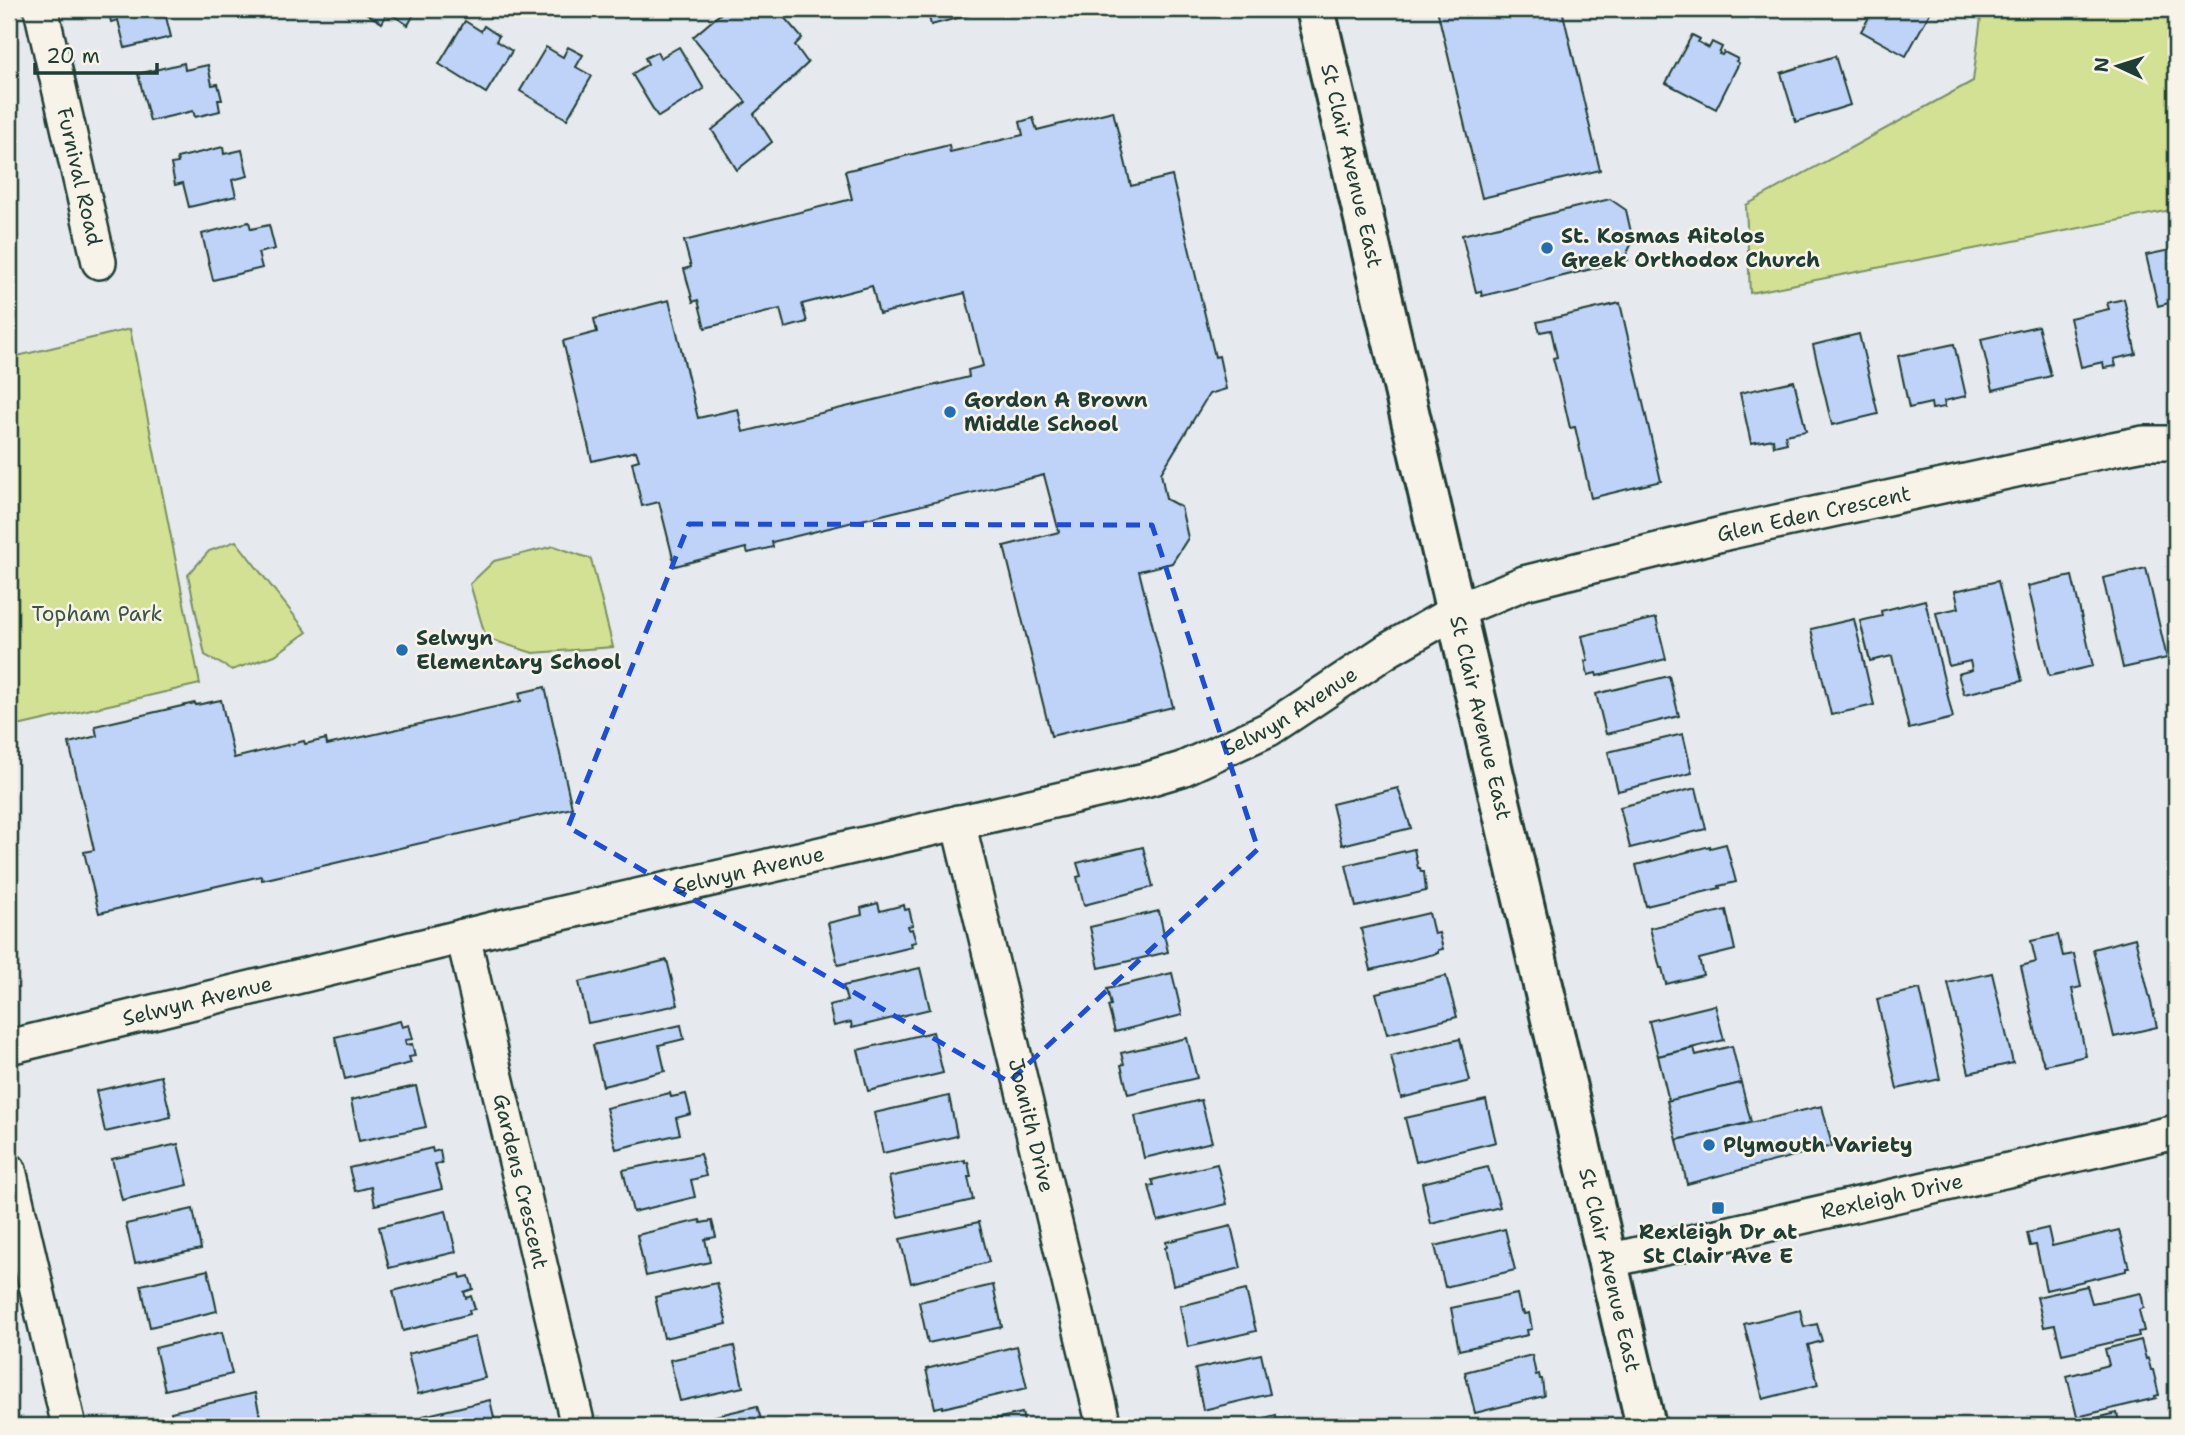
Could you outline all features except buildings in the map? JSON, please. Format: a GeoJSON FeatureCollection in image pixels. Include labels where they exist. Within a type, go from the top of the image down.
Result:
{"type":"FeatureCollection","features":[{"type":"Feature","properties":{"kind":"main road","name":"St Clair Avenue East"},"geometry":{"type":"LineString","coordinates":[[1315,9],[1646,1426]]}},
{"type":"Feature","properties":{"kind":"street","name":"Furnival Road"},"geometry":{"type":"LineString","coordinates":[[41,9],[99,262]]}},
{"type":"Feature","properties":{"kind":"street","name":"Glen Eden Crescent"},"geometry":{"type":"LineString","coordinates":[[1456,611],[1524,583],[1730,532],[2144,443],[2176,443]]}},
{"type":"Feature","properties":{"kind":"street","name":"Selwyn Avenue"},"geometry":{"type":"LineString","coordinates":[[9,1047],[463,936],[1144,780],[1182,769],[1269,729],[1388,650],[1456,611]]}},
{"type":"Feature","properties":{"kind":"street","name":"Joanith Drive"},"geometry":{"type":"LineString","coordinates":[[958,822],[1104,1426]]}},
{"type":"Feature","properties":{"kind":"street","name":"Gardens Crescent"},"geometry":{"type":"LineString","coordinates":[[463,936],[578,1426]]}},
{"type":"Feature","properties":{"kind":"street","name":"Rexleigh Drive"},"geometry":{"type":"LineString","coordinates":[[1607,1261],[2175,1137]]}},
{"type":"Feature","properties":{"kind":"street"},"geometry":{"type":"LineString","coordinates":[[9,1170],[69,1426]]}},
{"type":"Feature","properties":{"kind":"highlighted area"},"geometry":{"type":"Polygon","coordinates":[[[689,524],[1152,525],[1258,849],[1009,1082],[568,827],[689,524]]]}},
{"type":"Feature","properties":{"kind":"green space"},"geometry":{"type":"Polygon","coordinates":[[[1982,9],[2176,9],[2176,209],[1750,293],[1746,205],[1973,81],[1982,9]]]}},
{"type":"Feature","properties":{"kind":"green space","name":"Topham Park"},"geometry":{"type":"Polygon","coordinates":[[[130,329],[200,684],[9,728],[9,358],[130,329]]]}},
{"type":"Feature","properties":{"kind":"green space"},"geometry":{"type":"Polygon","coordinates":[[[236,541],[307,632],[275,655],[232,670],[205,655],[188,575],[209,551],[236,541]]]}},
{"type":"Feature","properties":{"kind":"green space"},"geometry":{"type":"Polygon","coordinates":[[[554,546],[591,559],[613,647],[533,653],[486,638],[470,584],[494,561],[554,546]]]}},
{"type":"Feature","properties":{"kind":"place","name":"St. Kosmas Aitolos Greek Orthodox Church"},"geometry":{"type":"Point","coordinates":[1547,248]}},
{"type":"Feature","properties":{"kind":"place","name":"Gordon A Brown Middle School"},"geometry":{"type":"Point","coordinates":[950,412]}},
{"type":"Feature","properties":{"kind":"place","name":"Selwyn Elementary School"},"geometry":{"type":"Point","coordinates":[402,650]}},
{"type":"Feature","properties":{"kind":"place","name":"Plymouth Variety"},"geometry":{"type":"Point","coordinates":[1709,1145]}},
{"type":"Feature","properties":{"kind":"place","name":"Rexleigh Dr at St Clair Ave E"},"geometry":{"type":"Point","coordinates":[1718,1208]}}]}
